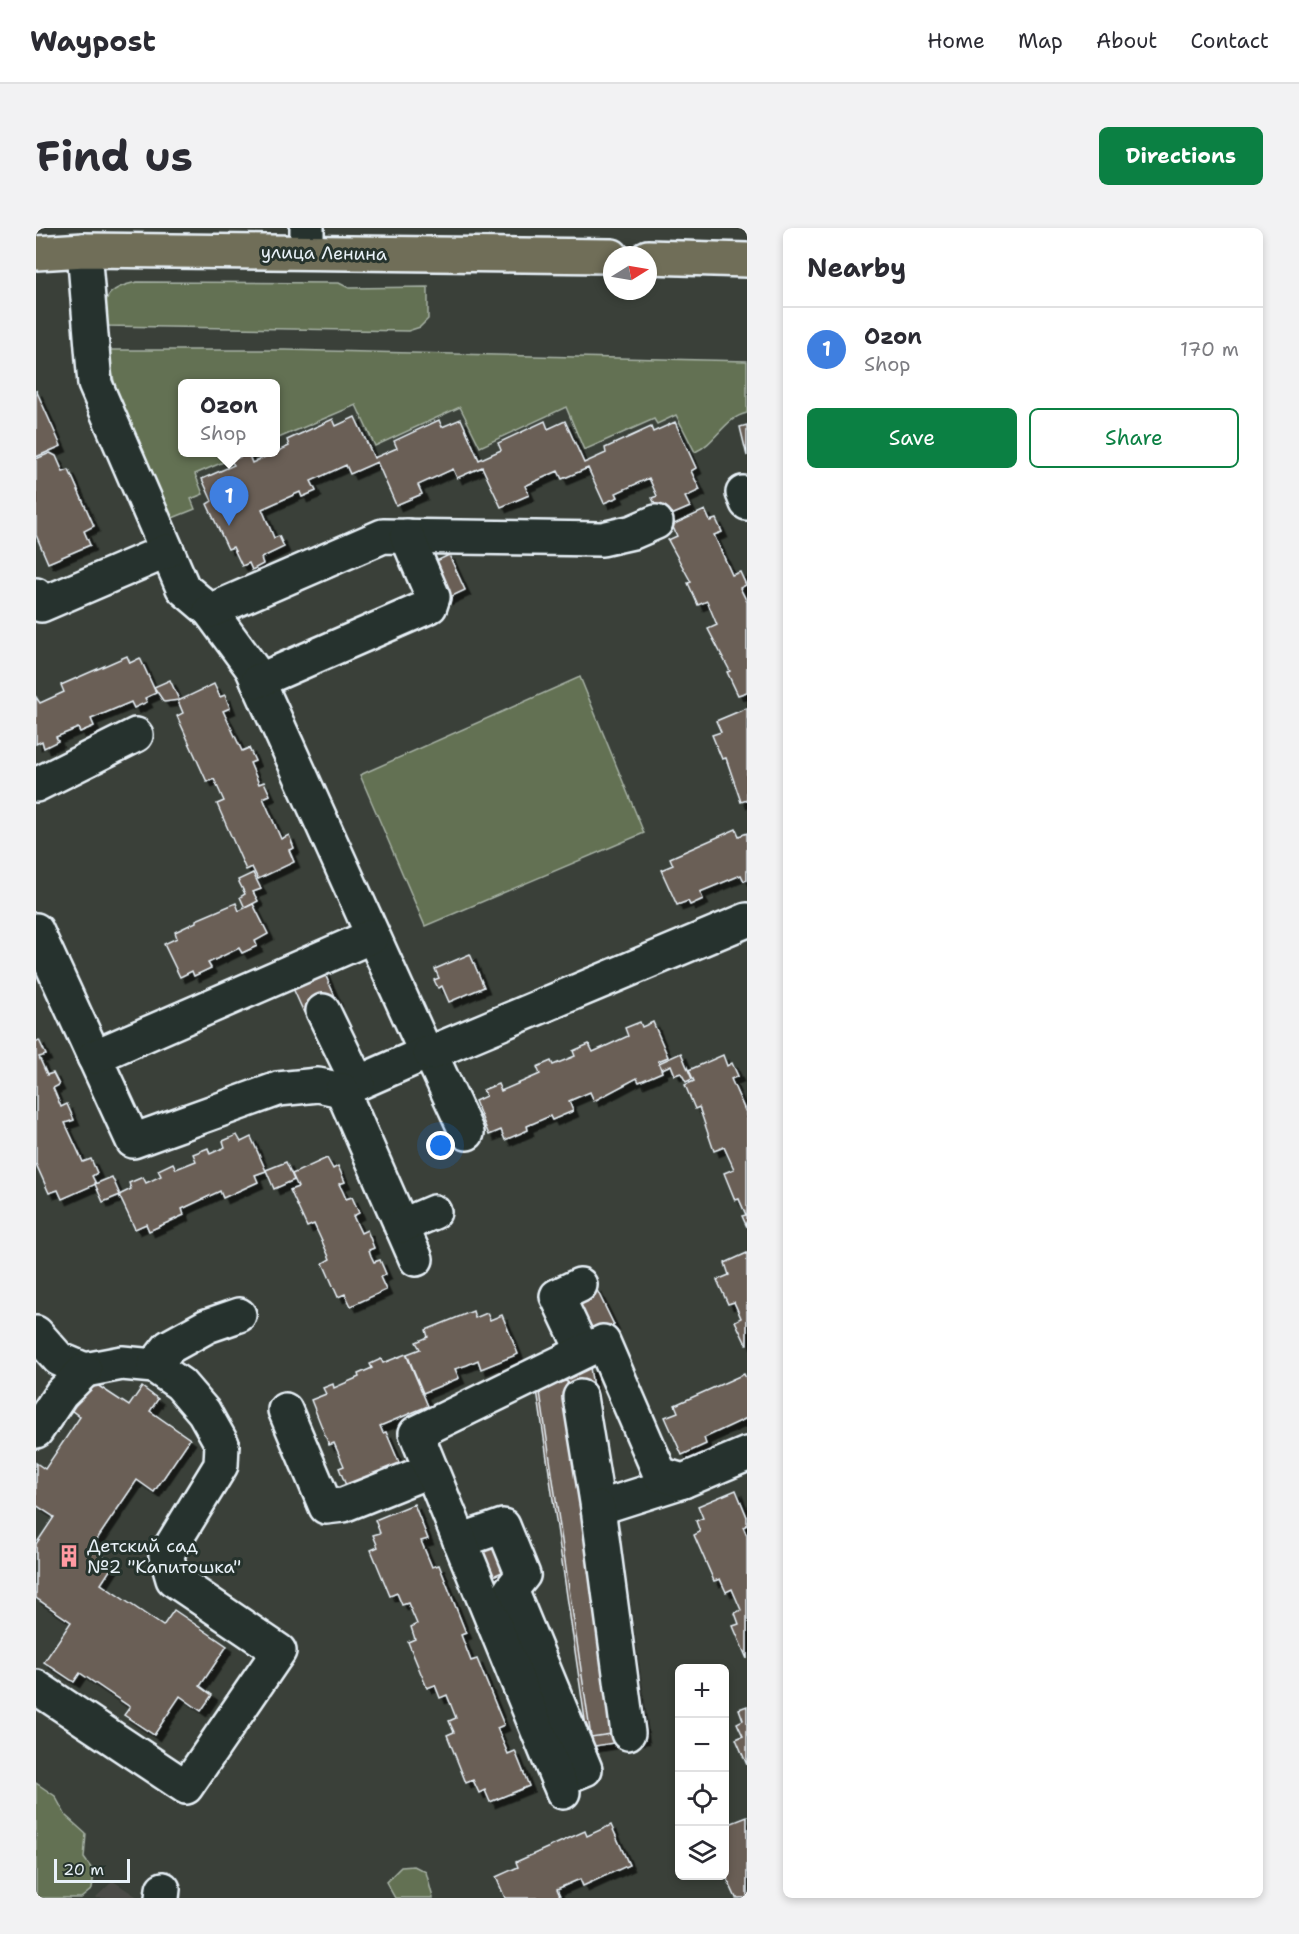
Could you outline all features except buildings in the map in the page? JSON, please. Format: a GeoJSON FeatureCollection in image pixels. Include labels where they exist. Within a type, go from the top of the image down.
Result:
{"type":"FeatureCollection","features":[{"type":"Feature","properties":{"kind":"main road","name":"улица Ленина"},"geometry":{"type":"LineString","coordinates":[[36,253],[307,240],[603,256]]}},
{"type":"Feature","properties":{"kind":"main road"},"geometry":{"type":"LineString","coordinates":[[657,257],[747,260]]}},
{"type":"Feature","properties":{"kind":"lane"},"geometry":{"type":"LineString","coordinates":[[84,250],[95,384],[183,588],[210,611],[252,668],[372,936],[467,1133]]}},
{"type":"Feature","properties":{"kind":"lane"},"geometry":{"type":"LineString","coordinates":[[210,611],[383,536],[602,539],[633,532],[656,522]]}},
{"type":"Feature","properties":{"kind":"lane"},"geometry":{"type":"LineString","coordinates":[[258,681],[430,606],[433,597],[407,536]]}},
{"type":"Feature","properties":{"kind":"lane"},"geometry":{"type":"LineString","coordinates":[[38,604],[167,551]]}},
{"type":"Feature","properties":{"kind":"lane"},"geometry":{"type":"LineString","coordinates":[[36,785],[136,735]]}},
{"type":"Feature","properties":{"kind":"lane"},"geometry":{"type":"LineString","coordinates":[[36,930],[133,1141],[278,1089],[318,1085],[350,1087],[747,920]]}},
{"type":"Feature","properties":{"kind":"lane"},"geometry":{"type":"LineString","coordinates":[[94,1057],[372,936]]}},
{"type":"Feature","properties":{"kind":"lane"},"geometry":{"type":"LineString","coordinates":[[323,1011],[401,1226],[416,1259]]}},
{"type":"Feature","properties":{"kind":"lane"},"geometry":{"type":"LineString","coordinates":[[401,1226],[434,1212]]}},
{"type":"Feature","properties":{"kind":"lane"},"geometry":{"type":"LineString","coordinates":[[580,1285],[556,1296],[583,1352]]}},
{"type":"Feature","properties":{"kind":"lane"},"geometry":{"type":"LineString","coordinates":[[154,1366],[169,1347],[207,1326],[239,1315]]}},
{"type":"Feature","properties":{"kind":"lane"},"geometry":{"type":"LineString","coordinates":[[36,1333],[59,1359],[85,1370],[122,1363],[154,1366],[186,1391],[204,1412],[222,1444],[221,1465],[166,1555],[173,1579],[279,1651],[186,1787],[36,1687]]}},
{"type":"Feature","properties":{"kind":"lane"},"geometry":{"type":"LineString","coordinates":[[460,1541],[503,1526],[523,1575],[511,1590],[585,1769],[561,1786],[460,1541],[416,1433],[603,1342],[660,1474],[683,1481]]}},
{"type":"Feature","properties":{"kind":"lane"},"geometry":{"type":"LineString","coordinates":[[36,1431],[61,1394],[85,1370]]}},
{"type":"Feature","properties":{"kind":"lane"},"geometry":{"type":"LineString","coordinates":[[580,1397],[598,1508],[627,1733]]}},
{"type":"Feature","properties":{"kind":"lane"},"geometry":{"type":"LineString","coordinates":[[285,1410],[326,1508],[343,1505],[431,1470]]}},
{"type":"Feature","properties":{"kind":"lane"},"geometry":{"type":"LineString","coordinates":[[598,1508],[683,1481],[747,1454]]}},
{"type":"Feature","properties":{"kind":"shaded area"},"geometry":{"type":"Polygon","coordinates":[[[113,1881],[139,1898],[95,1898],[113,1881]]]}},
{"type":"Feature","properties":{"kind":"green space"},"geometry":{"type":"Polygon","coordinates":[[[137,282],[339,283],[349,288],[428,287],[428,319],[420,327],[408,331],[105,326],[105,308],[109,295],[119,287],[137,282]]]}},
{"type":"Feature","properties":{"kind":"green space"},"geometry":{"type":"Polygon","coordinates":[[[108,350],[285,350],[747,361],[747,413],[732,420],[709,443],[695,452],[676,415],[657,424],[654,419],[584,450],[566,407],[480,447],[460,407],[375,446],[356,405],[280,437],[280,379],[178,379],[178,457],[235,457],[195,474],[203,494],[191,499],[195,509],[170,519],[125,415],[108,350]]]}},
{"type":"Feature","properties":{"kind":"green space"},"geometry":{"type":"Polygon","coordinates":[[[580,677],[644,833],[425,926],[360,775],[580,677]]]}},
{"type":"Feature","properties":{"kind":"green space"},"geometry":{"type":"Polygon","coordinates":[[[36,1783],[55,1796],[66,1816],[86,1834],[84,1858],[94,1872],[92,1889],[81,1898],[36,1898],[36,1783]]]}},
{"type":"Feature","properties":{"kind":"green space"},"geometry":{"type":"Polygon","coordinates":[[[414,1866],[426,1872],[433,1898],[395,1898],[386,1882],[401,1867],[414,1866]]]}},
{"type":"Feature","properties":{"kind":"place","name":"Ozon"},"geometry":{"type":"Point","coordinates":[229,526]}},
{"type":"Feature","properties":{"kind":"place","name":"Детский сад №2 \"Капитошка\""},"geometry":{"type":"Point","coordinates":[69,1556]}}]}
